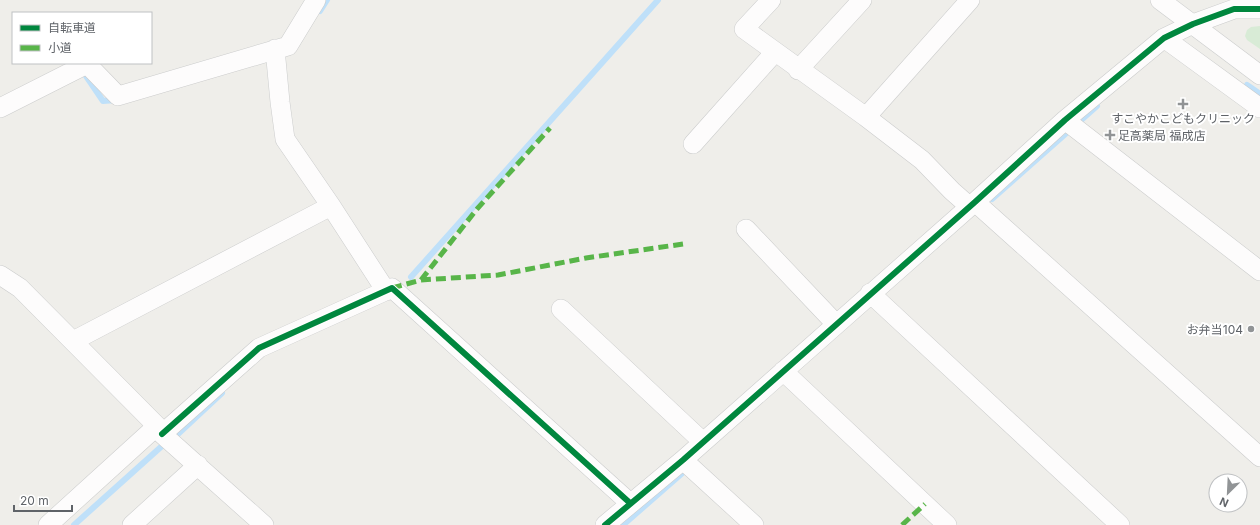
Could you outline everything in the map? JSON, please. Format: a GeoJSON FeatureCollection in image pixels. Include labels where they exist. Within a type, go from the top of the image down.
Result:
{"type":"FeatureCollection","features":[{"type":"Feature","properties":{"kind":"street"},"geometry":{"type":"LineString","coordinates":[[0,108],[86,64],[118,96],[288,46],[316,0]]}},
{"type":"Feature","properties":{"kind":"street"},"geometry":{"type":"LineString","coordinates":[[771,0],[744,29],[798,70],[866,117],[922,160],[952,191],[977,207],[1260,457]]}},
{"type":"Feature","properties":{"kind":"street"},"geometry":{"type":"LineString","coordinates":[[798,70],[862,0]]}},
{"type":"Feature","properties":{"kind":"street"},"geometry":{"type":"LineString","coordinates":[[866,117],[970,0]]}},
{"type":"Feature","properties":{"kind":"street"},"geometry":{"type":"LineString","coordinates":[[1160,0],[1260,75]]}},
{"type":"Feature","properties":{"kind":"street"},"geometry":{"type":"LineString","coordinates":[[605,525],[630,503],[688,465],[703,442],[788,376],[836,324],[876,298],[1071,125],[1164,38],[1193,24],[1234,9],[1260,9]]}},
{"type":"Feature","properties":{"kind":"street"},"geometry":{"type":"LineString","coordinates":[[1164,38],[1260,108]]}},
{"type":"Feature","properties":{"kind":"street"},"geometry":{"type":"LineString","coordinates":[[275,49],[280,102],[286,139],[386,291]]}},
{"type":"Feature","properties":{"kind":"street"},"geometry":{"type":"LineString","coordinates":[[693,144],[775,52]]}},
{"type":"Feature","properties":{"kind":"street"},"geometry":{"type":"LineString","coordinates":[[1071,125],[1260,271]]}},
{"type":"Feature","properties":{"kind":"street"},"geometry":{"type":"LineString","coordinates":[[72,340],[331,206]]}},
{"type":"Feature","properties":{"kind":"street"},"geometry":{"type":"LineString","coordinates":[[746,229],[836,324]]}},
{"type":"Feature","properties":{"kind":"street"},"geometry":{"type":"LineString","coordinates":[[0,275],[20,288],[159,430],[264,525]]}},
{"type":"Feature","properties":{"kind":"street"},"geometry":{"type":"LineString","coordinates":[[48,525],[159,430],[260,348],[392,288],[630,503]]}},
{"type":"Feature","properties":{"kind":"street"},"geometry":{"type":"LineString","coordinates":[[876,298],[1120,525]]}},
{"type":"Feature","properties":{"kind":"street"},"geometry":{"type":"LineString","coordinates":[[561,309],[703,442]]}},
{"type":"Feature","properties":{"kind":"street"},"geometry":{"type":"LineString","coordinates":[[788,376],[947,525]]}},
{"type":"Feature","properties":{"kind":"street"},"geometry":{"type":"LineString","coordinates":[[132,525],[198,465]]}},
{"type":"Feature","properties":{"kind":"street"},"geometry":{"type":"LineString","coordinates":[[688,465],[754,525]]}},
{"type":"Feature","properties":{"kind":"green space"},"geometry":{"type":"Polygon","coordinates":[[[1260,26],[1260,49],[1247,40],[1245,36],[1247,30],[1251,27],[1260,26]]]}},
{"type":"Feature","properties":{"kind":"waterway"},"geometry":{"type":"LineString","coordinates":[[320,11],[327,0]]}},
{"type":"Feature","properties":{"kind":"waterway"},"geometry":{"type":"LineString","coordinates":[[411,277],[658,0]]}},
{"type":"Feature","properties":{"kind":"waterway"},"geometry":{"type":"LineString","coordinates":[[82,73],[84,73],[103,101],[116,100]]}},
{"type":"Feature","properties":{"kind":"waterway"},"geometry":{"type":"LineString","coordinates":[[1247,85],[1260,94]]}},
{"type":"Feature","properties":{"kind":"waterway"},"geometry":{"type":"LineString","coordinates":[[992,199],[1097,106]]}},
{"type":"Feature","properties":{"kind":"waterway"},"geometry":{"type":"LineString","coordinates":[[178,434],[222,393]]}},
{"type":"Feature","properties":{"kind":"waterway"},"geometry":{"type":"LineString","coordinates":[[74,525],[162,446]]}},
{"type":"Feature","properties":{"kind":"waterway"},"geometry":{"type":"LineString","coordinates":[[623,525],[687,469]]}},
{"type":"Feature","properties":{"kind":"marked path"},"geometry":{"type":"LineString","coordinates":[[421,280],[477,209],[550,128]]}},
{"type":"Feature","properties":{"kind":"marked path"},"geometry":{"type":"LineString","coordinates":[[392,288],[421,280],[498,275],[586,258],[683,244]]}},
{"type":"Feature","properties":{"kind":"marked path"},"geometry":{"type":"LineString","coordinates":[[902,525],[925,504]]}},
{"type":"Feature","properties":{"kind":"cycle path"},"geometry":{"type":"LineString","coordinates":[[605,525],[683,460],[975,202],[1065,120],[1164,38],[1193,24],[1234,9],[1260,9]]}},
{"type":"Feature","properties":{"kind":"cycle path"},"geometry":{"type":"LineString","coordinates":[[162,434],[259,348],[392,288],[630,503]]}},
{"type":"Feature","properties":{"kind":"place","name":"すこやかこどもクリニック"},"geometry":{"type":"Point","coordinates":[1183,104]}},
{"type":"Feature","properties":{"kind":"place","name":"足高薬局 福成店"},"geometry":{"type":"Point","coordinates":[1110,135]}},
{"type":"Feature","properties":{"kind":"place","name":"お弁当104"},"geometry":{"type":"Point","coordinates":[1251,329]}}]}
